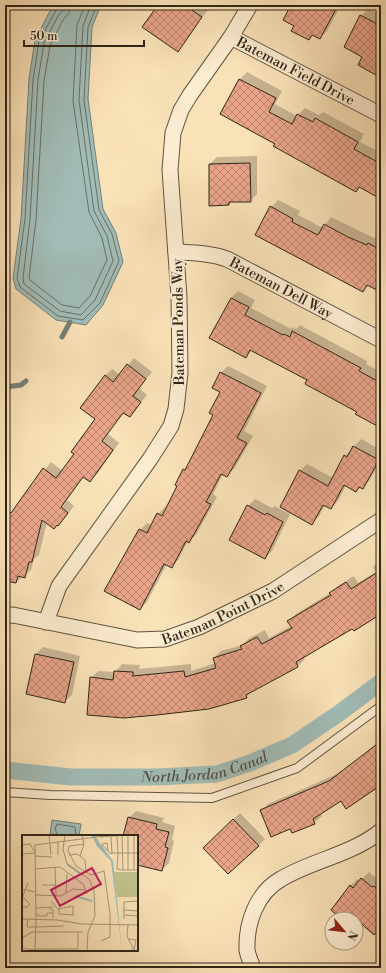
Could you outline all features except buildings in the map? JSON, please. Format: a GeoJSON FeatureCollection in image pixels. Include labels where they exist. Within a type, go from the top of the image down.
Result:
{"type":"FeatureCollection","features":[{"type":"Feature","properties":{"kind":"street","name":"Bateman Ponds Way"},"geometry":{"type":"LineString","coordinates":[[46,622],[59,586],[150,459],[170,426],[176,409],[180,373],[176,252],[170,170],[173,132],[176,122],[187,100],[231,37],[250,5]]}},
{"type":"Feature","properties":{"kind":"street","name":"Bateman Field Drive"},"geometry":{"type":"LineString","coordinates":[[231,37],[381,116]]}},
{"type":"Feature","properties":{"kind":"street","name":"Bateman Dell Way"},"geometry":{"type":"LineString","coordinates":[[176,252],[208,254],[227,259],[381,340]]}},
{"type":"Feature","properties":{"kind":"street","name":"Bateman Point Drive"},"geometry":{"type":"LineString","coordinates":[[5,616],[13,615],[137,640],[165,639],[206,624],[273,591],[381,520]]}},
{"type":"Feature","properties":{"kind":"street"},"geometry":{"type":"LineString","coordinates":[[253,968],[247,952],[250,921],[258,903],[267,891],[280,879],[348,851],[380,834]]}},
{"type":"Feature","properties":{"kind":"lane"},"geometry":{"type":"LineString","coordinates":[[5,792],[50,795],[212,798],[297,768],[381,706]]}},
{"type":"Feature","properties":{"kind":"water"},"geometry":{"type":"Polygon","coordinates":[[[58,5],[101,5],[92,27],[88,99],[103,209],[116,233],[123,262],[103,305],[86,325],[56,320],[16,289],[13,278],[21,219],[29,79],[35,40],[51,9],[58,5]]]}},
{"type":"Feature","properties":{"kind":"water"},"geometry":{"type":"Polygon","coordinates":[[[52,820],[81,824],[79,835],[50,834],[52,820]]]}},
{"type":"Feature","properties":{"kind":"waterway"},"geometry":{"type":"LineString","coordinates":[[62,337],[70,322]]}},
{"type":"Feature","properties":{"kind":"waterway"},"geometry":{"type":"LineString","coordinates":[[5,387],[21,385],[26,381]]}},
{"type":"Feature","properties":{"kind":"waterway","name":"North Jordan Canal"},"geometry":{"type":"LineString","coordinates":[[5,770],[71,777],[157,777],[217,774],[250,763],[292,745],[338,714],[381,682]]}}]}
